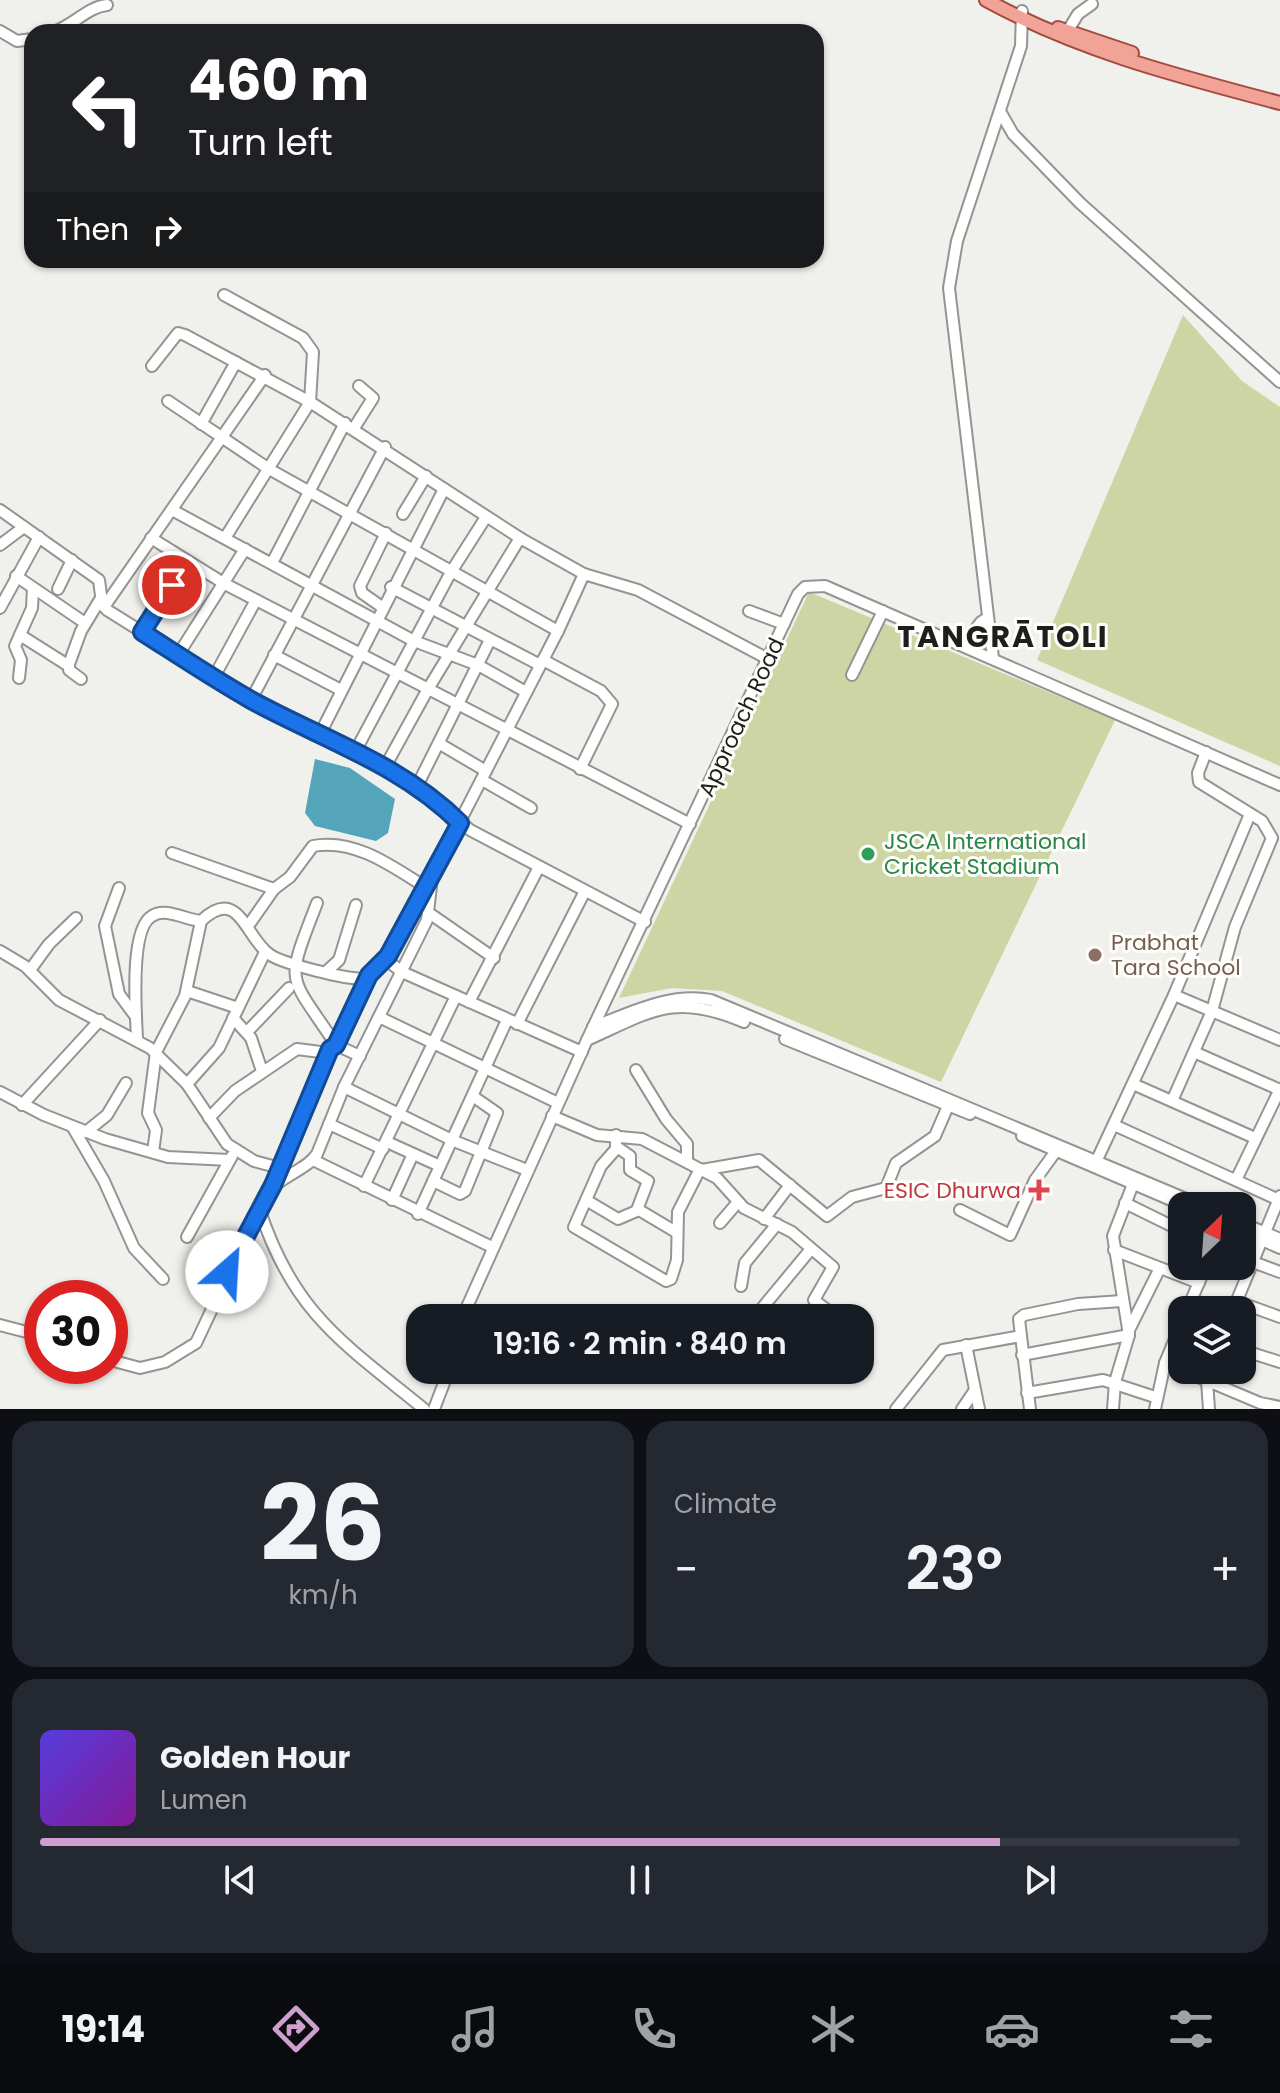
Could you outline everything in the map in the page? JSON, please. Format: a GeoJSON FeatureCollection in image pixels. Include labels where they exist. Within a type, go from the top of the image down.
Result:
{"type":"FeatureCollection","features":[{"type":"Feature","properties":{"kind":"main road"},"geometry":{"type":"LineString","coordinates":[[986,0],[1097,52],[1280,103]]}},
{"type":"Feature","properties":{"kind":"main road"},"geometry":{"type":"LineString","coordinates":[[1002,0],[1022,16],[1067,32],[1280,96]]}},
{"type":"Feature","properties":{"kind":"street"},"geometry":{"type":"LineString","coordinates":[[1067,32],[1078,14],[1092,4]]}},
{"type":"Feature","properties":{"kind":"street"},"geometry":{"type":"LineString","coordinates":[[73,24],[93,8],[107,5]]}},
{"type":"Feature","properties":{"kind":"street"},"geometry":{"type":"LineString","coordinates":[[975,650],[985,617],[949,288],[957,241],[1021,46],[1022,16]]}},
{"type":"Feature","properties":{"kind":"street"},"geometry":{"type":"LineString","coordinates":[[0,31],[17,41],[24,40]]}},
{"type":"Feature","properties":{"kind":"street"},"geometry":{"type":"LineString","coordinates":[[1001,113],[1013,134],[1080,203],[1280,382]]}},
{"type":"Feature","properties":{"kind":"street"},"geometry":{"type":"LineString","coordinates":[[224,295],[310,345],[313,352],[310,402],[225,538]]}},
{"type":"Feature","properties":{"kind":"street"},"geometry":{"type":"LineString","coordinates":[[152,366],[181,333],[265,375],[349,425],[486,517],[584,574],[638,590],[768,659]]}},
{"type":"Feature","properties":{"kind":"street"},"geometry":{"type":"LineString","coordinates":[[201,424],[236,362]]}},
{"type":"Feature","properties":{"kind":"street"},"geometry":{"type":"LineString","coordinates":[[69,666],[85,623],[174,511],[265,375]]}},
{"type":"Feature","properties":{"kind":"street"},"geometry":{"type":"LineString","coordinates":[[272,563],[308,492],[349,425],[373,398],[359,386]]}},
{"type":"Feature","properties":{"kind":"street"},"geometry":{"type":"LineString","coordinates":[[168,401],[269,469],[558,631]]}},
{"type":"Feature","properties":{"kind":"street"},"geometry":{"type":"LineString","coordinates":[[251,700],[385,447]]}},
{"type":"Feature","properties":{"kind":"street"},"geometry":{"type":"LineString","coordinates":[[403,514],[426,476]]}},
{"type":"Feature","properties":{"kind":"street"},"geometry":{"type":"LineString","coordinates":[[320,734],[411,547],[444,489]]}},
{"type":"Feature","properties":{"kind":"street"},"geometry":{"type":"LineString","coordinates":[[0,510],[99,580],[102,603],[178,655],[251,700],[356,750],[417,786],[460,823],[645,922]]}},
{"type":"Feature","properties":{"kind":"street"},"geometry":{"type":"LineString","coordinates":[[174,511],[414,641],[478,665],[526,692]]}},
{"type":"Feature","properties":{"kind":"street"},"geometry":{"type":"LineString","coordinates":[[356,750],[451,572],[486,517]]}},
{"type":"Feature","properties":{"kind":"street"},"geometry":{"type":"LineString","coordinates":[[0,545],[24,527]]}},
{"type":"Feature","properties":{"kind":"street"},"geometry":{"type":"LineString","coordinates":[[382,607],[362,593],[360,586],[386,533]]}},
{"type":"Feature","properties":{"kind":"street"},"geometry":{"type":"LineString","coordinates":[[0,608],[39,537]]}},
{"type":"Feature","properties":{"kind":"street"},"geometry":{"type":"LineString","coordinates":[[151,538],[225,584],[690,824]]}},
{"type":"Feature","properties":{"kind":"street"},"geometry":{"type":"LineString","coordinates":[[385,767],[464,627],[520,538]]}},
{"type":"Feature","properties":{"kind":"street"},"geometry":{"type":"LineString","coordinates":[[178,655],[245,549]]}},
{"type":"Feature","properties":{"kind":"street"},"geometry":{"type":"LineString","coordinates":[[58,589],[72,560]]}},
{"type":"Feature","properties":{"kind":"street"},"geometry":{"type":"LineString","coordinates":[[142,632],[187,561]]}},
{"type":"Feature","properties":{"kind":"street"},"geometry":{"type":"LineString","coordinates":[[128,1365],[140,1368],[165,1362],[196,1343],[259,1208],[273,1185],[332,1049],[369,975],[388,956],[460,823],[584,574]]}},
{"type":"Feature","properties":{"kind":"street"},"geometry":{"type":"LineString","coordinates":[[16,576],[85,623]]}},
{"type":"Feature","properties":{"kind":"street","name":"Approach Road"},"geometry":{"type":"LineString","coordinates":[[468,1304],[593,1027],[798,594],[805,587],[825,586],[1280,785]]}},
{"type":"Feature","properties":{"kind":"street"},"geometry":{"type":"LineString","coordinates":[[391,587],[490,640],[601,691],[612,704],[580,769]]}},
{"type":"Feature","properties":{"kind":"street"},"geometry":{"type":"LineString","coordinates":[[19,678],[21,660],[15,650],[32,608],[33,588]]}},
{"type":"Feature","properties":{"kind":"street"},"geometry":{"type":"LineString","coordinates":[[214,677],[256,600]]}},
{"type":"Feature","properties":{"kind":"street"},"geometry":{"type":"LineString","coordinates":[[749,611],[784,624]]}},
{"type":"Feature","properties":{"kind":"street"},"geometry":{"type":"LineString","coordinates":[[852,675],[883,611]]}},
{"type":"Feature","properties":{"kind":"street"},"geometry":{"type":"LineString","coordinates":[[964,645],[985,617]]}},
{"type":"Feature","properties":{"kind":"street"},"geometry":{"type":"LineString","coordinates":[[985,617],[992,623],[996,659]]}},
{"type":"Feature","properties":{"kind":"street"},"geometry":{"type":"LineString","coordinates":[[20,635],[69,666],[81,679]]}},
{"type":"Feature","properties":{"kind":"street"},"geometry":{"type":"LineString","coordinates":[[417,786],[490,640]]}},
{"type":"Feature","properties":{"kind":"street"},"geometry":{"type":"LineString","coordinates":[[274,655],[341,690]]}},
{"type":"Feature","properties":{"kind":"street"},"geometry":{"type":"LineString","coordinates":[[440,744],[531,808]]}},
{"type":"Feature","properties":{"kind":"street"},"geometry":{"type":"LineString","coordinates":[[1172,1101],[1212,1011],[1235,927],[1272,838],[1267,825],[1199,782],[1198,773],[1206,752]]}},
{"type":"Feature","properties":{"kind":"street"},"geometry":{"type":"LineString","coordinates":[[1096,1163],[1174,995],[1250,814]]}},
{"type":"Feature","properties":{"kind":"street"},"geometry":{"type":"LineString","coordinates":[[248,926],[274,889],[290,877],[307,851],[321,845],[359,850],[425,887]]}},
{"type":"Feature","properties":{"kind":"street"},"geometry":{"type":"LineString","coordinates":[[172,853],[274,889]]}},
{"type":"Feature","properties":{"kind":"street"},"geometry":{"type":"LineString","coordinates":[[469,1002],[539,867]]}},
{"type":"Feature","properties":{"kind":"street"},"geometry":{"type":"LineString","coordinates":[[273,1185],[313,1160],[344,1087],[429,913],[433,872]]}},
{"type":"Feature","properties":{"kind":"street"},"geometry":{"type":"LineString","coordinates":[[119,888],[105,926],[119,994],[136,1017]]}},
{"type":"Feature","properties":{"kind":"street"},"geometry":{"type":"LineString","coordinates":[[418,1214],[486,1068],[585,891]]}},
{"type":"Feature","properties":{"kind":"street"},"geometry":{"type":"LineString","coordinates":[[317,903],[293,965],[297,989],[332,1049]]}},
{"type":"Feature","properties":{"kind":"street"},"geometry":{"type":"LineString","coordinates":[[327,971],[339,960],[356,905]]}},
{"type":"Feature","properties":{"kind":"street"},"geometry":{"type":"LineString","coordinates":[[153,1152],[157,1134],[148,1113],[156,1052],[187,991],[201,921],[212,911],[221,908],[235,912],[265,952],[293,965],[361,979],[369,975]]}},
{"type":"Feature","properties":{"kind":"street"},"geometry":{"type":"LineString","coordinates":[[137,1038],[138,942],[147,921],[160,913],[201,921]]}},
{"type":"Feature","properties":{"kind":"street"},"geometry":{"type":"LineString","coordinates":[[429,913],[494,958]]}},
{"type":"Feature","properties":{"kind":"street"},"geometry":{"type":"LineString","coordinates":[[30,970],[49,944],[76,918]]}},
{"type":"Feature","properties":{"kind":"street"},"geometry":{"type":"LineString","coordinates":[[0,951],[30,970],[50,994],[137,1038],[156,1052],[187,1084],[232,1156]]}},
{"type":"Feature","properties":{"kind":"street"},"geometry":{"type":"LineString","coordinates":[[187,1084],[219,1048],[265,952]]}},
{"type":"Feature","properties":{"kind":"street"},"geometry":{"type":"LineString","coordinates":[[388,956],[391,965],[402,972],[582,1052]]}},
{"type":"Feature","properties":{"kind":"street"},"geometry":{"type":"LineString","coordinates":[[247,1032],[289,988]]}},
{"type":"Feature","properties":{"kind":"street"},"geometry":{"type":"LineString","coordinates":[[187,991],[235,1013],[247,1032],[262,1071]]}},
{"type":"Feature","properties":{"kind":"street"},"geometry":{"type":"LineString","coordinates":[[1174,995],[1280,1040]]}},
{"type":"Feature","properties":{"kind":"street"},"geometry":{"type":"LineString","coordinates":[[364,1186],[456,996]]}},
{"type":"Feature","properties":{"kind":"street"},"geometry":{"type":"LineString","coordinates":[[593,1027],[651,1005],[679,999],[711,1000],[1168,1192]]}},
{"type":"Feature","properties":{"kind":"street"},"geometry":{"type":"LineString","coordinates":[[587,1040],[658,1010],[702,1006],[1056,1151],[1096,1163],[1168,1199]]}},
{"type":"Feature","properties":{"kind":"street"},"geometry":{"type":"LineString","coordinates":[[379,1017],[558,1103]]}},
{"type":"Feature","properties":{"kind":"street"},"geometry":{"type":"LineString","coordinates":[[22,1105],[100,1020]]}},
{"type":"Feature","properties":{"kind":"street"},"geometry":{"type":"LineString","coordinates":[[209,1118],[262,1071],[297,1049],[332,1049],[360,1056]]}},
{"type":"Feature","properties":{"kind":"street"},"geometry":{"type":"LineString","coordinates":[[1194,1052],[1279,1089],[1236,1180]]}},
{"type":"Feature","properties":{"kind":"street"},"geometry":{"type":"LineString","coordinates":[[636,1070],[666,1119],[687,1144],[687,1162]]}},
{"type":"Feature","properties":{"kind":"street"},"geometry":{"type":"LineString","coordinates":[[86,1132],[107,1115],[126,1083]]}},
{"type":"Feature","properties":{"kind":"street"},"geometry":{"type":"LineString","coordinates":[[1133,1084],[1255,1138]]}},
{"type":"Feature","properties":{"kind":"street"},"geometry":{"type":"LineString","coordinates":[[344,1087],[454,1141],[527,1170]]}},
{"type":"Feature","properties":{"kind":"street"},"geometry":{"type":"LineString","coordinates":[[0,1092],[22,1105],[86,1132],[153,1152],[183,1159],[232,1156],[280,1168]]}},
{"type":"Feature","properties":{"kind":"street"},"geometry":{"type":"LineString","coordinates":[[433,1181],[463,1193],[497,1113],[474,1097]]}},
{"type":"Feature","properties":{"kind":"street"},"geometry":{"type":"LineString","coordinates":[[701,1169],[757,1159],[825,1216],[852,1197],[886,1188],[896,1163],[935,1136],[948,1106]]}},
{"type":"Feature","properties":{"kind":"street"},"geometry":{"type":"LineString","coordinates":[[552,1116],[616,1141],[642,1139],[721,1180],[738,1202],[777,1224],[834,1268],[814,1301],[818,1304]]}},
{"type":"Feature","properties":{"kind":"street"},"geometry":{"type":"LineString","coordinates":[[329,1124],[440,1166]]}},
{"type":"Feature","properties":{"kind":"street"},"geometry":{"type":"LineString","coordinates":[[1114,1125],[1279,1198],[1256,1246]]}},
{"type":"Feature","properties":{"kind":"street"},"geometry":{"type":"LineString","coordinates":[[72,1126],[104,1181],[134,1248],[163,1279]]}},
{"type":"Feature","properties":{"kind":"street"},"geometry":{"type":"LineString","coordinates":[[616,1141],[601,1166],[575,1225],[576,1229],[667,1281],[677,1264],[676,1232],[680,1207],[701,1169]]}},
{"type":"Feature","properties":{"kind":"street"},"geometry":{"type":"LineString","coordinates":[[586,1200],[618,1219],[637,1210],[648,1181],[630,1170],[630,1156],[616,1141]]}},
{"type":"Feature","properties":{"kind":"street"},"geometry":{"type":"LineString","coordinates":[[960,1210],[1011,1234],[1035,1180],[1056,1151]]}},
{"type":"Feature","properties":{"kind":"street"},"geometry":{"type":"LineString","coordinates":[[392,1200],[413,1154]]}},
{"type":"Feature","properties":{"kind":"street"},"geometry":{"type":"LineString","coordinates":[[187,1237],[232,1156]]}},
{"type":"Feature","properties":{"kind":"street"},"geometry":{"type":"LineString","coordinates":[[313,1160],[418,1214],[492,1247]]}},
{"type":"Feature","properties":{"kind":"street"},"geometry":{"type":"LineString","coordinates":[[1128,1334],[1114,1250],[1114,1230],[1133,1184]]}},
{"type":"Feature","properties":{"kind":"street"},"geometry":{"type":"LineString","coordinates":[[764,1219],[790,1185]]}},
{"type":"Feature","properties":{"kind":"street"},"geometry":{"type":"LineString","coordinates":[[720,1223],[738,1202]]}},
{"type":"Feature","properties":{"kind":"street"},"geometry":{"type":"LineString","coordinates":[[1125,1203],[1168,1224]]}},
{"type":"Feature","properties":{"kind":"street"},"geometry":{"type":"LineString","coordinates":[[259,1208],[273,1252],[318,1319],[424,1409]]}},
{"type":"Feature","properties":{"kind":"street"},"geometry":{"type":"LineString","coordinates":[[637,1210],[676,1232]]}},
{"type":"Feature","properties":{"kind":"street"},"geometry":{"type":"LineString","coordinates":[[741,1286],[745,1263],[777,1224]]}},
{"type":"Feature","properties":{"kind":"street"},"geometry":{"type":"LineString","coordinates":[[1256,1232],[1280,1248]]}},
{"type":"Feature","properties":{"kind":"street"},"geometry":{"type":"LineString","coordinates":[[1256,1234],[1280,1239]]}},
{"type":"Feature","properties":{"kind":"street"},"geometry":{"type":"LineString","coordinates":[[765,1304],[811,1249]]}},
{"type":"Feature","properties":{"kind":"street"},"geometry":{"type":"LineString","coordinates":[[1114,1250],[1199,1283]]}},
{"type":"Feature","properties":{"kind":"street"},"geometry":{"type":"LineString","coordinates":[[1256,1263],[1280,1272]]}},
{"type":"Feature","properties":{"kind":"street"},"geometry":{"type":"LineString","coordinates":[[1113,1409],[1115,1382],[1128,1334],[1160,1268]]}},
{"type":"Feature","properties":{"kind":"street"},"geometry":{"type":"LineString","coordinates":[[1193,1296],[1200,1280]]}},
{"type":"Feature","properties":{"kind":"street"},"geometry":{"type":"LineString","coordinates":[[1030,1409],[1019,1319],[1024,1315],[1078,1304],[1122,1301]]}},
{"type":"Feature","properties":{"kind":"street"},"geometry":{"type":"LineString","coordinates":[[1256,1311],[1280,1317]]}},
{"type":"Feature","properties":{"kind":"street"},"geometry":{"type":"LineString","coordinates":[[0,1325],[24,1331]]}},
{"type":"Feature","properties":{"kind":"street"},"geometry":{"type":"LineString","coordinates":[[1022,1355],[1128,1334]]}},
{"type":"Feature","properties":{"kind":"street"},"geometry":{"type":"LineString","coordinates":[[896,1409],[943,1350],[1021,1336]]}},
{"type":"Feature","properties":{"kind":"street"},"geometry":{"type":"LineString","coordinates":[[966,1345],[979,1409]]}},
{"type":"Feature","properties":{"kind":"street"},"geometry":{"type":"LineString","coordinates":[[1256,1354],[1280,1362]]}},
{"type":"Feature","properties":{"kind":"street"},"geometry":{"type":"LineString","coordinates":[[1027,1393],[1094,1381],[1115,1382],[1153,1406],[1168,1356]]}},
{"type":"Feature","properties":{"kind":"street"},"geometry":{"type":"LineString","coordinates":[[434,1409],[444,1384]]}},
{"type":"Feature","properties":{"kind":"street"},"geometry":{"type":"LineString","coordinates":[[1207,1384],[1209,1409]]}},
{"type":"Feature","properties":{"kind":"street"},"geometry":{"type":"LineString","coordinates":[[1214,1384],[1260,1403],[1280,1407]]}},
{"type":"Feature","properties":{"kind":"street"},"geometry":{"type":"LineString","coordinates":[[962,1409],[975,1390]]}},
{"type":"Feature","properties":{"kind":"green space"},"geometry":{"type":"Polygon","coordinates":[[[1183,315],[1242,381],[1280,407],[1280,766],[1037,660],[1183,315]]]}},
{"type":"Feature","properties":{"kind":"green space","name":"JSCA International Cricket Stadium"},"geometry":{"type":"Polygon","coordinates":[[[809,592],[1115,720],[941,1082],[722,991],[672,988],[619,998],[809,592]]]}},
{"type":"Feature","properties":{"kind":"water"},"geometry":{"type":"Polygon","coordinates":[[[315,759],[350,768],[395,799],[388,833],[376,841],[315,826],[305,813],[315,759]]]}},
{"type":"Feature","properties":{"kind":"place","name":"JSCA International Cricket Stadium"},"geometry":{"type":"Point","coordinates":[868,854]}},
{"type":"Feature","properties":{"kind":"place","name":"Prabhat Tara School"},"geometry":{"type":"Point","coordinates":[1095,955]}},
{"type":"Feature","properties":{"kind":"place","name":"ESIC Dhurwa"},"geometry":{"type":"Point","coordinates":[1039,1190]}},
{"type":"Feature","properties":{"kind":"district","name":"TANGRĀTOLI"},"geometry":{"type":"Point","coordinates":[1003,637]}},
{"type":"Feature","properties":{"kind":"route"},"geometry":{"type":"LineString","coordinates":[[172,585],[142,632],[251,700],[385,767],[430,795],[460,823],[388,956],[369,975],[336,1045],[330,1049],[273,1185],[227,1272]]}}]}
